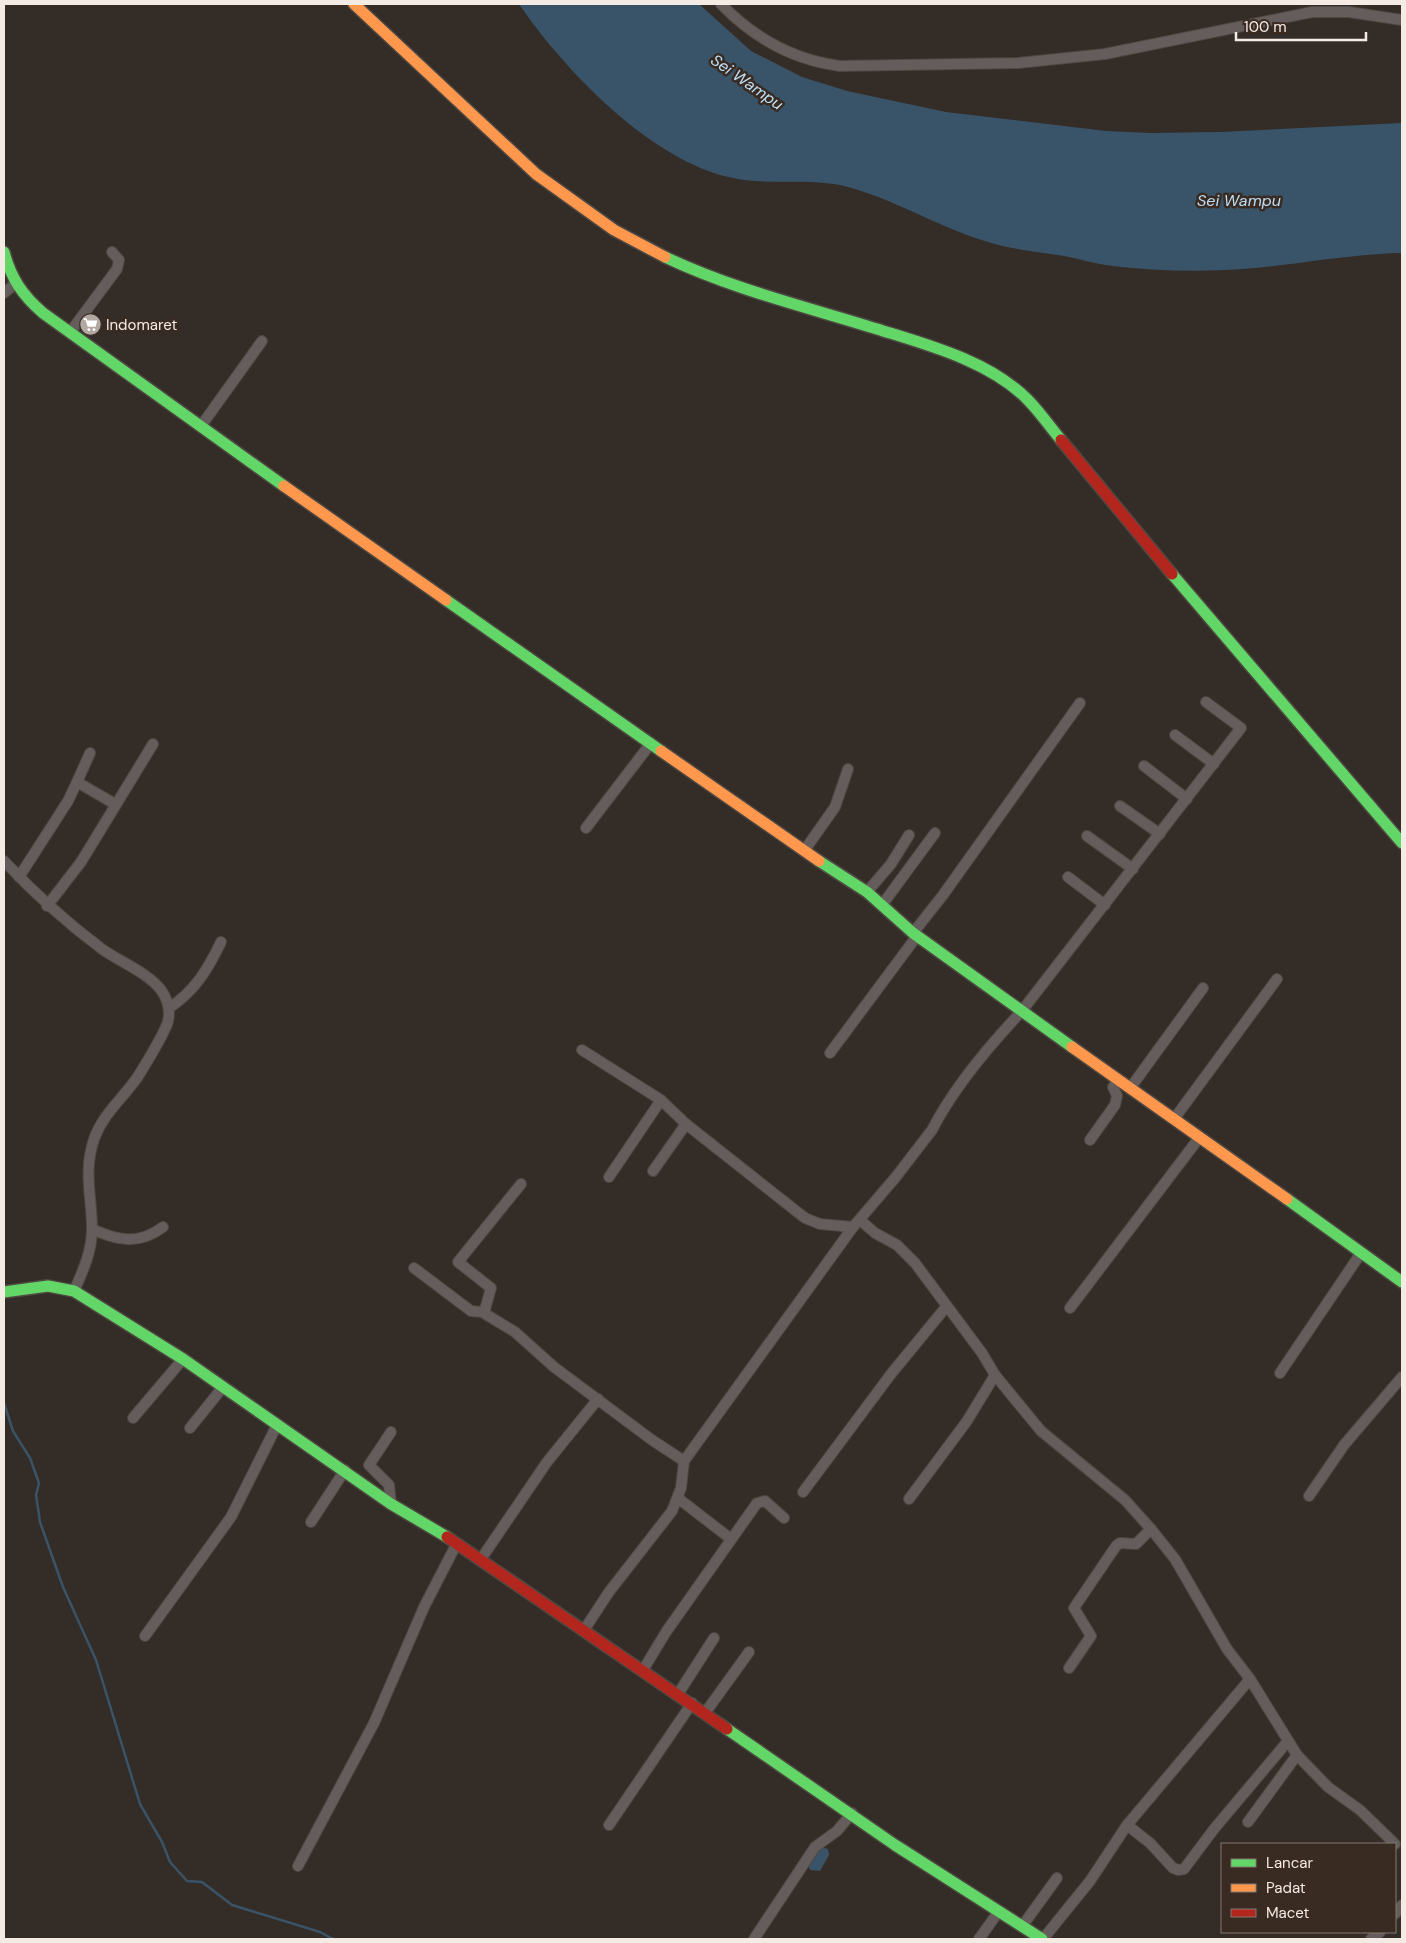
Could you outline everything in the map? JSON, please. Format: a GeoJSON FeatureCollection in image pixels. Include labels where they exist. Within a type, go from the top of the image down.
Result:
{"type":"FeatureCollection","features":[{"type":"Feature","properties":{"kind":"street"},"geometry":{"type":"LineString","coordinates":[[354,4],[530,170],[572,204],[615,232],[672,260],[751,289],[945,351],[976,364],[1005,381],[1027,399],[1265,685],[1402,843]]}},
{"type":"Feature","properties":{"kind":"street"},"geometry":{"type":"LineString","coordinates":[[721,4],[737,20],[761,39],[803,58],[819,63],[840,66],[1018,63],[1105,54],[1312,8],[1402,20]]}},
{"type":"Feature","properties":{"kind":"street"},"geometry":{"type":"LineString","coordinates":[[4,252],[10,276],[33,304],[318,511],[804,851],[867,892],[915,934],[1021,1012],[1131,1087],[1199,1138],[1297,1205],[1361,1254],[1402,1282]]}},
{"type":"Feature","properties":{"kind":"street"},"geometry":{"type":"LineString","coordinates":[[70,331],[117,269],[119,260],[112,252]]}},
{"type":"Feature","properties":{"kind":"street"},"geometry":{"type":"LineString","coordinates":[[4,293],[15,284]]}},
{"type":"Feature","properties":{"kind":"street"},"geometry":{"type":"LineString","coordinates":[[201,426],[262,341]]}},
{"type":"Feature","properties":{"kind":"street"},"geometry":{"type":"LineString","coordinates":[[830,1053],[1080,702]]}},
{"type":"Feature","properties":{"kind":"street"},"geometry":{"type":"LineString","coordinates":[[584,1630],[609,1592],[672,1511],[679,1499],[684,1461],[857,1224],[922,1144],[942,1110],[998,1036],[1021,1012],[1241,728],[1206,702]]}},
{"type":"Feature","properties":{"kind":"street"},"geometry":{"type":"LineString","coordinates":[[1175,735],[1214,764]]}},
{"type":"Feature","properties":{"kind":"street"},"geometry":{"type":"LineString","coordinates":[[586,828],[651,743]]}},
{"type":"Feature","properties":{"kind":"street"},"geometry":{"type":"LineString","coordinates":[[47,906],[80,862],[153,744]]}},
{"type":"Feature","properties":{"kind":"street"},"geometry":{"type":"LineString","coordinates":[[19,877],[68,801],[90,753]]}},
{"type":"Feature","properties":{"kind":"street"},"geometry":{"type":"LineString","coordinates":[[1144,766],[1187,799]]}},
{"type":"Feature","properties":{"kind":"street"},"geometry":{"type":"LineString","coordinates":[[804,851],[835,808],[848,769]]}},
{"type":"Feature","properties":{"kind":"street"},"geometry":{"type":"LineString","coordinates":[[77,782],[115,804]]}},
{"type":"Feature","properties":{"kind":"street"},"geometry":{"type":"LineString","coordinates":[[1120,806],[1160,834]]}},
{"type":"Feature","properties":{"kind":"street"},"geometry":{"type":"LineString","coordinates":[[882,905],[935,833]]}},
{"type":"Feature","properties":{"kind":"street"},"geometry":{"type":"LineString","coordinates":[[867,892],[891,864],[910,834]]}},
{"type":"Feature","properties":{"kind":"street"},"geometry":{"type":"LineString","coordinates":[[1087,836],[1133,869]]}},
{"type":"Feature","properties":{"kind":"street"},"geometry":{"type":"LineString","coordinates":[[4,861],[47,906],[104,950],[153,982],[165,996],[169,1008],[167,1026],[157,1045],[136,1079],[106,1113],[94,1140],[88,1176],[92,1229],[88,1255],[74,1291]]}},
{"type":"Feature","properties":{"kind":"street"},"geometry":{"type":"LineString","coordinates":[[1068,877],[1105,905]]}},
{"type":"Feature","properties":{"kind":"street"},"geometry":{"type":"LineString","coordinates":[[169,1008],[184,997],[201,978],[222,942]]}},
{"type":"Feature","properties":{"kind":"street"},"geometry":{"type":"LineString","coordinates":[[1174,1119],[1277,979]]}},
{"type":"Feature","properties":{"kind":"street"},"geometry":{"type":"LineString","coordinates":[[1131,1087],[1203,988]]}},
{"type":"Feature","properties":{"kind":"street"},"geometry":{"type":"LineString","coordinates":[[582,1050],[661,1100],[686,1124],[804,1218],[820,1224],[857,1224],[866,1227],[903,1250],[915,1263],[982,1353],[995,1375],[1041,1431],[1125,1500],[1175,1559],[1227,1650],[1250,1679],[1297,1755],[1328,1787],[1360,1810],[1394,1843]]}},
{"type":"Feature","properties":{"kind":"street"},"geometry":{"type":"LineString","coordinates":[[1090,1140],[1115,1105],[1117,1096],[1113,1087],[1119,1080]]}},
{"type":"Feature","properties":{"kind":"street"},"geometry":{"type":"LineString","coordinates":[[608,1177],[661,1100]]}},
{"type":"Feature","properties":{"kind":"street"},"geometry":{"type":"LineString","coordinates":[[653,1171],[686,1124]]}},
{"type":"Feature","properties":{"kind":"street"},"geometry":{"type":"LineString","coordinates":[[1070,1308],[1199,1138]]}},
{"type":"Feature","properties":{"kind":"street"},"geometry":{"type":"LineString","coordinates":[[484,1313],[491,1288],[458,1262],[521,1184]]}},
{"type":"Feature","properties":{"kind":"street"},"geometry":{"type":"LineString","coordinates":[[92,1229],[108,1236],[135,1241],[154,1234],[163,1227]]}},
{"type":"Feature","properties":{"kind":"street"},"geometry":{"type":"LineString","coordinates":[[1280,1373],[1361,1254]]}},
{"type":"Feature","properties":{"kind":"street"},"geometry":{"type":"LineString","coordinates":[[414,1268],[471,1311],[484,1313],[515,1332],[554,1367],[652,1440],[684,1461]]}},
{"type":"Feature","properties":{"kind":"street"},"geometry":{"type":"LineString","coordinates":[[4,1292],[30,1286],[58,1286],[74,1291],[183,1359],[345,1470],[391,1504],[481,1559],[852,1813],[895,1845],[1023,1925],[1037,1938],[1090,1881],[1127,1825],[1250,1679]]}},
{"type":"Feature","properties":{"kind":"street"},"geometry":{"type":"LineString","coordinates":[[803,1492],[873,1397],[946,1307]]}},
{"type":"Feature","properties":{"kind":"street"},"geometry":{"type":"LineString","coordinates":[[133,1418],[183,1359]]}},
{"type":"Feature","properties":{"kind":"street"},"geometry":{"type":"LineString","coordinates":[[908,1500],[966,1421],[995,1375]]}},
{"type":"Feature","properties":{"kind":"street"},"geometry":{"type":"LineString","coordinates":[[1309,1496],[1344,1445],[1402,1377]]}},
{"type":"Feature","properties":{"kind":"street"},"geometry":{"type":"LineString","coordinates":[[190,1428],[223,1387]]}},
{"type":"Feature","properties":{"kind":"street"},"geometry":{"type":"LineString","coordinates":[[481,1559],[547,1462],[598,1399]]}},
{"type":"Feature","properties":{"kind":"street"},"geometry":{"type":"LineString","coordinates":[[145,1636],[231,1517],[277,1425]]}},
{"type":"Feature","properties":{"kind":"street"},"geometry":{"type":"LineString","coordinates":[[391,1432],[370,1465],[389,1485],[391,1504]]}},
{"type":"Feature","properties":{"kind":"street"},"geometry":{"type":"LineString","coordinates":[[311,1522],[345,1470]]}},
{"type":"Feature","properties":{"kind":"street"},"geometry":{"type":"LineString","coordinates":[[679,1499],[731,1539]]}},
{"type":"Feature","properties":{"kind":"street"},"geometry":{"type":"LineString","coordinates":[[643,1670],[666,1632],[757,1503],[762,1501],[769,1503],[784,1518]]}},
{"type":"Feature","properties":{"kind":"street"},"geometry":{"type":"LineString","coordinates":[[1069,1668],[1091,1636],[1074,1608],[1116,1546],[1120,1543],[1136,1544],[1151,1529]]}},
{"type":"Feature","properties":{"kind":"street"},"geometry":{"type":"LineString","coordinates":[[298,1866],[374,1723],[424,1607],[457,1544]]}},
{"type":"Feature","properties":{"kind":"street"},"geometry":{"type":"LineString","coordinates":[[678,1694],[714,1638]]}},
{"type":"Feature","properties":{"kind":"street"},"geometry":{"type":"LineString","coordinates":[[705,1713],[749,1652]]}},
{"type":"Feature","properties":{"kind":"street"},"geometry":{"type":"LineString","coordinates":[[608,1825],[692,1703]]}},
{"type":"Feature","properties":{"kind":"street"},"geometry":{"type":"LineString","coordinates":[[1127,1825],[1150,1843],[1173,1868],[1178,1870],[1184,1869],[1214,1829],[1288,1742]]}},
{"type":"Feature","properties":{"kind":"street"},"geometry":{"type":"LineString","coordinates":[[1248,1822],[1297,1755]]}},
{"type":"Feature","properties":{"kind":"street"},"geometry":{"type":"LineString","coordinates":[[754,1939],[815,1847],[837,1831],[852,1813]]}},
{"type":"Feature","properties":{"kind":"street"},"geometry":{"type":"LineString","coordinates":[[1023,1925],[1057,1878]]}},
{"type":"Feature","properties":{"kind":"street"},"geometry":{"type":"LineString","coordinates":[[979,1939],[999,1911]]}},
{"type":"Feature","properties":{"kind":"water","name":"Sei Wampu"},"geometry":{"type":"Polygon","coordinates":[[[519,4],[699,4],[751,51],[802,77],[847,91],[946,112],[1106,131],[1150,133],[1220,132],[1402,123],[1402,253],[1362,255],[1227,270],[1194,271],[1128,268],[986,242],[868,193],[848,187],[819,182],[762,181],[733,178],[702,169],[672,153],[612,110],[560,57],[519,4]]]}},
{"type":"Feature","properties":{"kind":"water"},"geometry":{"type":"Polygon","coordinates":[[[821,1847],[828,1849],[829,1855],[820,1871],[810,1870],[807,1863],[821,1847]]]}},
{"type":"Feature","properties":{"kind":"waterway"},"geometry":{"type":"LineString","coordinates":[[4,1403],[13,1431],[30,1458],[39,1483],[36,1495],[40,1522],[63,1587],[96,1660],[140,1804],[162,1842],[170,1862],[187,1881],[202,1882],[232,1905],[320,1932],[333,1939]]}},
{"type":"Feature","properties":{"kind":"traffic: fast"},"geometry":{"type":"LineString","coordinates":[[4,252],[18,286],[43,313],[284,486]]}},
{"type":"Feature","properties":{"kind":"traffic: fast"},"geometry":{"type":"LineString","coordinates":[[665,257],[743,288],[917,341],[976,364],[995,374],[1027,399],[1061,440]]}},
{"type":"Feature","properties":{"kind":"traffic: fast"},"geometry":{"type":"LineString","coordinates":[[1172,574],[1402,843]]}},
{"type":"Feature","properties":{"kind":"traffic: fast"},"geometry":{"type":"LineString","coordinates":[[446,600],[661,751]]}},
{"type":"Feature","properties":{"kind":"traffic: fast"},"geometry":{"type":"LineString","coordinates":[[819,861],[867,892],[913,933],[1072,1047]]}},
{"type":"Feature","properties":{"kind":"traffic: fast"},"geometry":{"type":"LineString","coordinates":[[1287,1199],[1402,1282]]}},
{"type":"Feature","properties":{"kind":"traffic: fast"},"geometry":{"type":"LineString","coordinates":[[4,1292],[48,1286],[74,1291],[183,1359],[391,1504],[447,1537]]}},
{"type":"Feature","properties":{"kind":"traffic: fast"},"geometry":{"type":"LineString","coordinates":[[727,1729],[895,1845],[1042,1939]]}},
{"type":"Feature","properties":{"kind":"traffic: slow"},"geometry":{"type":"LineString","coordinates":[[354,4],[536,174],[614,230],[665,257]]}},
{"type":"Feature","properties":{"kind":"traffic: slow"},"geometry":{"type":"LineString","coordinates":[[284,486],[446,600]]}},
{"type":"Feature","properties":{"kind":"traffic: slow"},"geometry":{"type":"LineString","coordinates":[[661,751],[819,861]]}},
{"type":"Feature","properties":{"kind":"traffic: slow"},"geometry":{"type":"LineString","coordinates":[[1072,1047],[1287,1199]]}},
{"type":"Feature","properties":{"kind":"traffic: jam"},"geometry":{"type":"LineString","coordinates":[[1061,440],[1172,574]]}},
{"type":"Feature","properties":{"kind":"traffic: jam"},"geometry":{"type":"LineString","coordinates":[[447,1537],[727,1729]]}},
{"type":"Feature","properties":{"kind":"place","name":"Indomaret"},"geometry":{"type":"Point","coordinates":[90,325]}}]}
